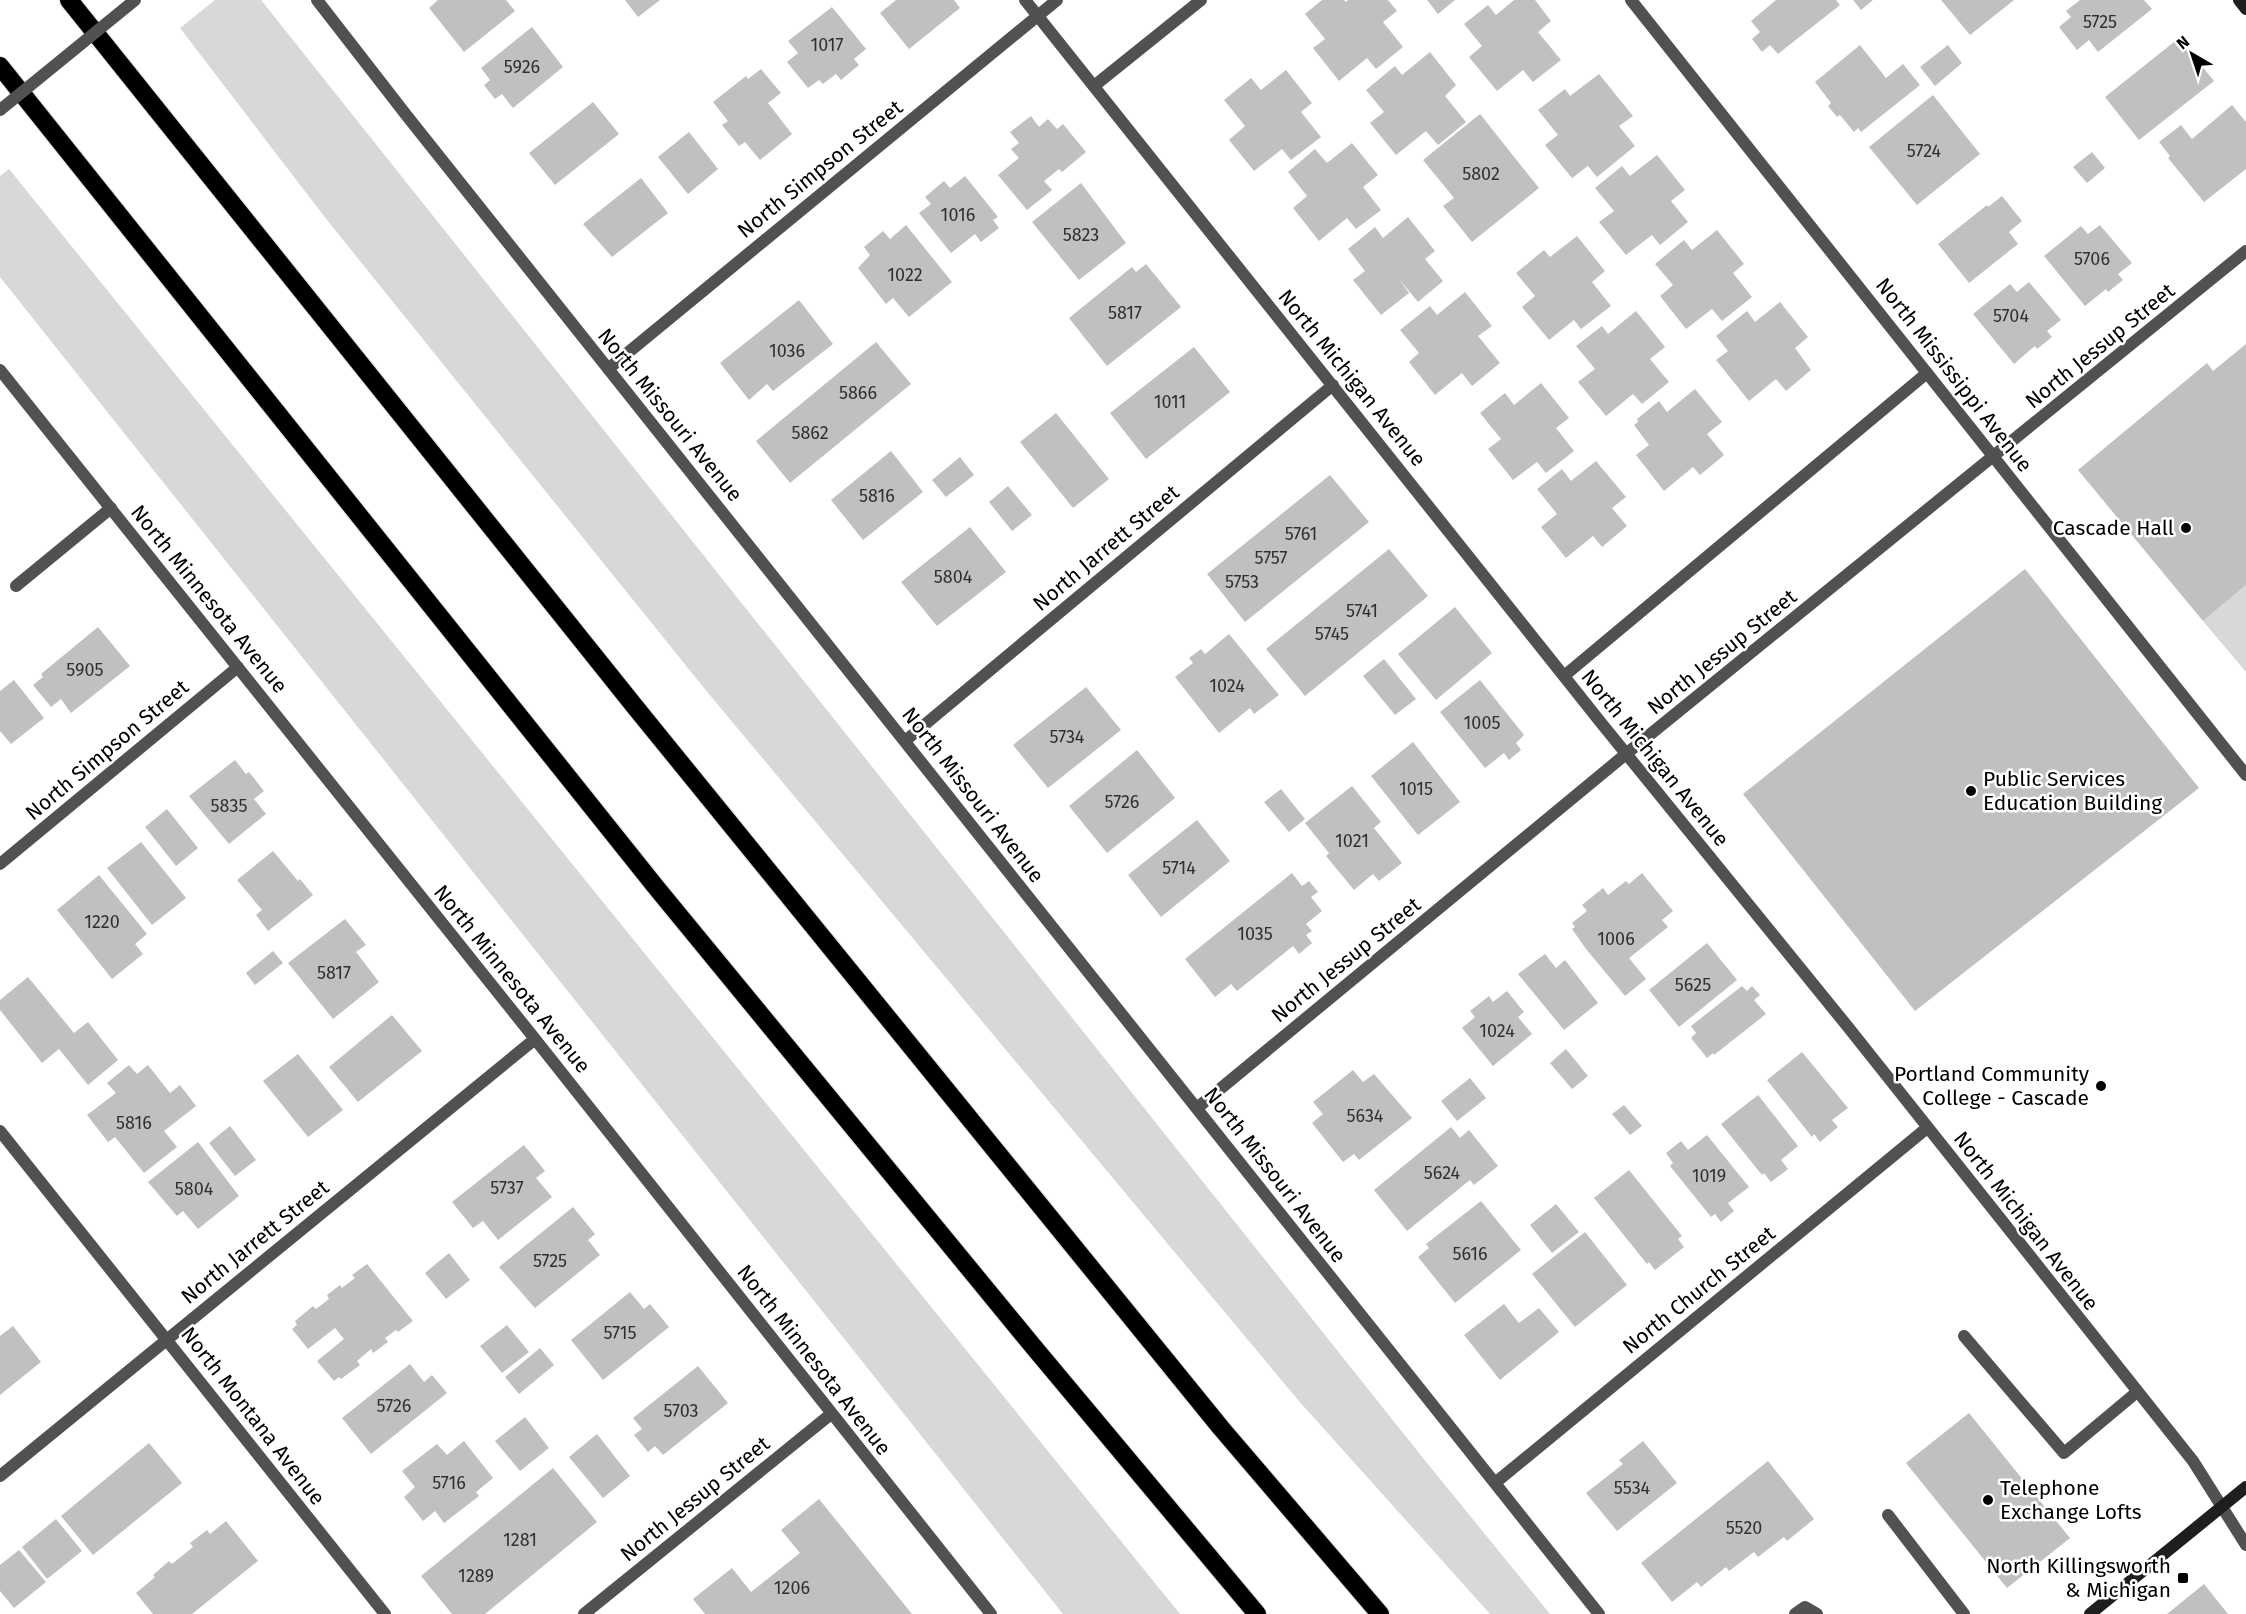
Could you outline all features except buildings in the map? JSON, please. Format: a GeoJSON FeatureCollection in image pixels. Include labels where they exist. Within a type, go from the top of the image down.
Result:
{"type":"FeatureCollection","features":[{"type":"Feature","properties":{"kind":"highway"},"geometry":{"type":"LineString","coordinates":[[69,0],[689,773],[1221,1428],[1380,1614]]}},
{"type":"Feature","properties":{"kind":"highway"},"geometry":{"type":"LineString","coordinates":[[0,66],[655,886],[1017,1327],[1257,1614]]}},
{"type":"Feature","properties":{"kind":"highway"},"geometry":{"type":"LineString","coordinates":[[1363,1594],[1387,1614]]}},
{"type":"Feature","properties":{"kind":"main road"},"geometry":{"type":"LineString","coordinates":[[2239,0],[2246,9]]}},
{"type":"Feature","properties":{"kind":"main road"},"geometry":{"type":"LineString","coordinates":[[2091,1614],[2246,1486]]}},
{"type":"Feature","properties":{"kind":"street"},"geometry":{"type":"LineString","coordinates":[[0,110],[135,0]]}},
{"type":"Feature","properties":{"kind":"street","name":"North Missouri Avenue"},"geometry":{"type":"LineString","coordinates":[[317,0],[1599,1614]]}},
{"type":"Feature","properties":{"kind":"street","name":"North Michigan Avenue"},"geometry":{"type":"LineString","coordinates":[[1025,0],[2193,1461],[2246,1545]]}},
{"type":"Feature","properties":{"kind":"street","name":"North Simpson Street"},"geometry":{"type":"LineString","coordinates":[[608,369],[1057,0]]}},
{"type":"Feature","properties":{"kind":"street"},"geometry":{"type":"LineString","coordinates":[[1094,86],[1201,0]]}},
{"type":"Feature","properties":{"kind":"street","name":"North Mississippi Avenue"},"geometry":{"type":"LineString","coordinates":[[1631,0],[2246,774]]}},
{"type":"Feature","properties":{"kind":"street","name":"North Jessup Street"},"geometry":{"type":"LineString","coordinates":[[1197,1108],[1626,754],[1994,458],[2246,251]]}},
{"type":"Feature","properties":{"kind":"street","name":"North Minnesota Avenue"},"geometry":{"type":"LineString","coordinates":[[0,370],[991,1614]]}},
{"type":"Feature","properties":{"kind":"street"},"geometry":{"type":"LineString","coordinates":[[1564,676],[1927,373]]}},
{"type":"Feature","properties":{"kind":"street","name":"North Jarrett Street"},"geometry":{"type":"LineString","coordinates":[[905,741],[1333,385]]}},
{"type":"Feature","properties":{"kind":"street"},"geometry":{"type":"LineString","coordinates":[[16,586],[111,508]]}},
{"type":"Feature","properties":{"kind":"street","name":"North Simpson Street"},"geometry":{"type":"LineString","coordinates":[[0,864],[238,667]]}},
{"type":"Feature","properties":{"kind":"street","name":"North Jarrett Street"},"geometry":{"type":"LineString","coordinates":[[0,1476],[535,1039]]}},
{"type":"Feature","properties":{"kind":"street","name":"North Church Street"},"geometry":{"type":"LineString","coordinates":[[1495,1483],[1928,1128]]}},
{"type":"Feature","properties":{"kind":"street","name":"North Montana Avenue"},"geometry":{"type":"LineString","coordinates":[[0,1131],[385,1614]]}},
{"type":"Feature","properties":{"kind":"street"},"geometry":{"type":"LineString","coordinates":[[1964,1336],[2064,1453],[2137,1392]]}},
{"type":"Feature","properties":{"kind":"street","name":"North Jessup Street"},"geometry":{"type":"LineString","coordinates":[[584,1614],[831,1414]]}},
{"type":"Feature","properties":{"kind":"street"},"geometry":{"type":"LineString","coordinates":[[1888,1515],[1964,1614]]}},
{"type":"Feature","properties":{"kind":"street"},"geometry":{"type":"LineString","coordinates":[[1795,1614],[1804,1607],[1817,1614]]}},
{"type":"Feature","properties":{"kind":"shaded area"},"geometry":{"type":"Polygon","coordinates":[[[215,0],[261,0],[1423,1458],[1550,1614],[1490,1614],[1298,1400],[704,688],[327,220],[180,28],[215,0]]]}},
{"type":"Feature","properties":{"kind":"shaded area"},"geometry":{"type":"Polygon","coordinates":[[[9,169],[1180,1614],[1063,1614],[0,277],[0,176],[9,169]]]}},
{"type":"Feature","properties":{"kind":"shaded area"},"geometry":{"type":"Polygon","coordinates":[[[2246,585],[2246,672],[2203,621],[2246,585]]]}},
{"type":"Feature","properties":{"kind":"place","name":"Cascade Hall"},"geometry":{"type":"Point","coordinates":[2186,528]}},
{"type":"Feature","properties":{"kind":"place","name":"Public Services Education Building"},"geometry":{"type":"Point","coordinates":[1971,791]}},
{"type":"Feature","properties":{"kind":"place","name":"Portland Community College - Cascade"},"geometry":{"type":"Point","coordinates":[2101,1086]}},
{"type":"Feature","properties":{"kind":"place","name":"Telephone Exchange Lofts"},"geometry":{"type":"Point","coordinates":[1988,1500]}},
{"type":"Feature","properties":{"kind":"place","name":"North Killingsworth & Michigan"},"geometry":{"type":"Point","coordinates":[2183,1578]}}]}
